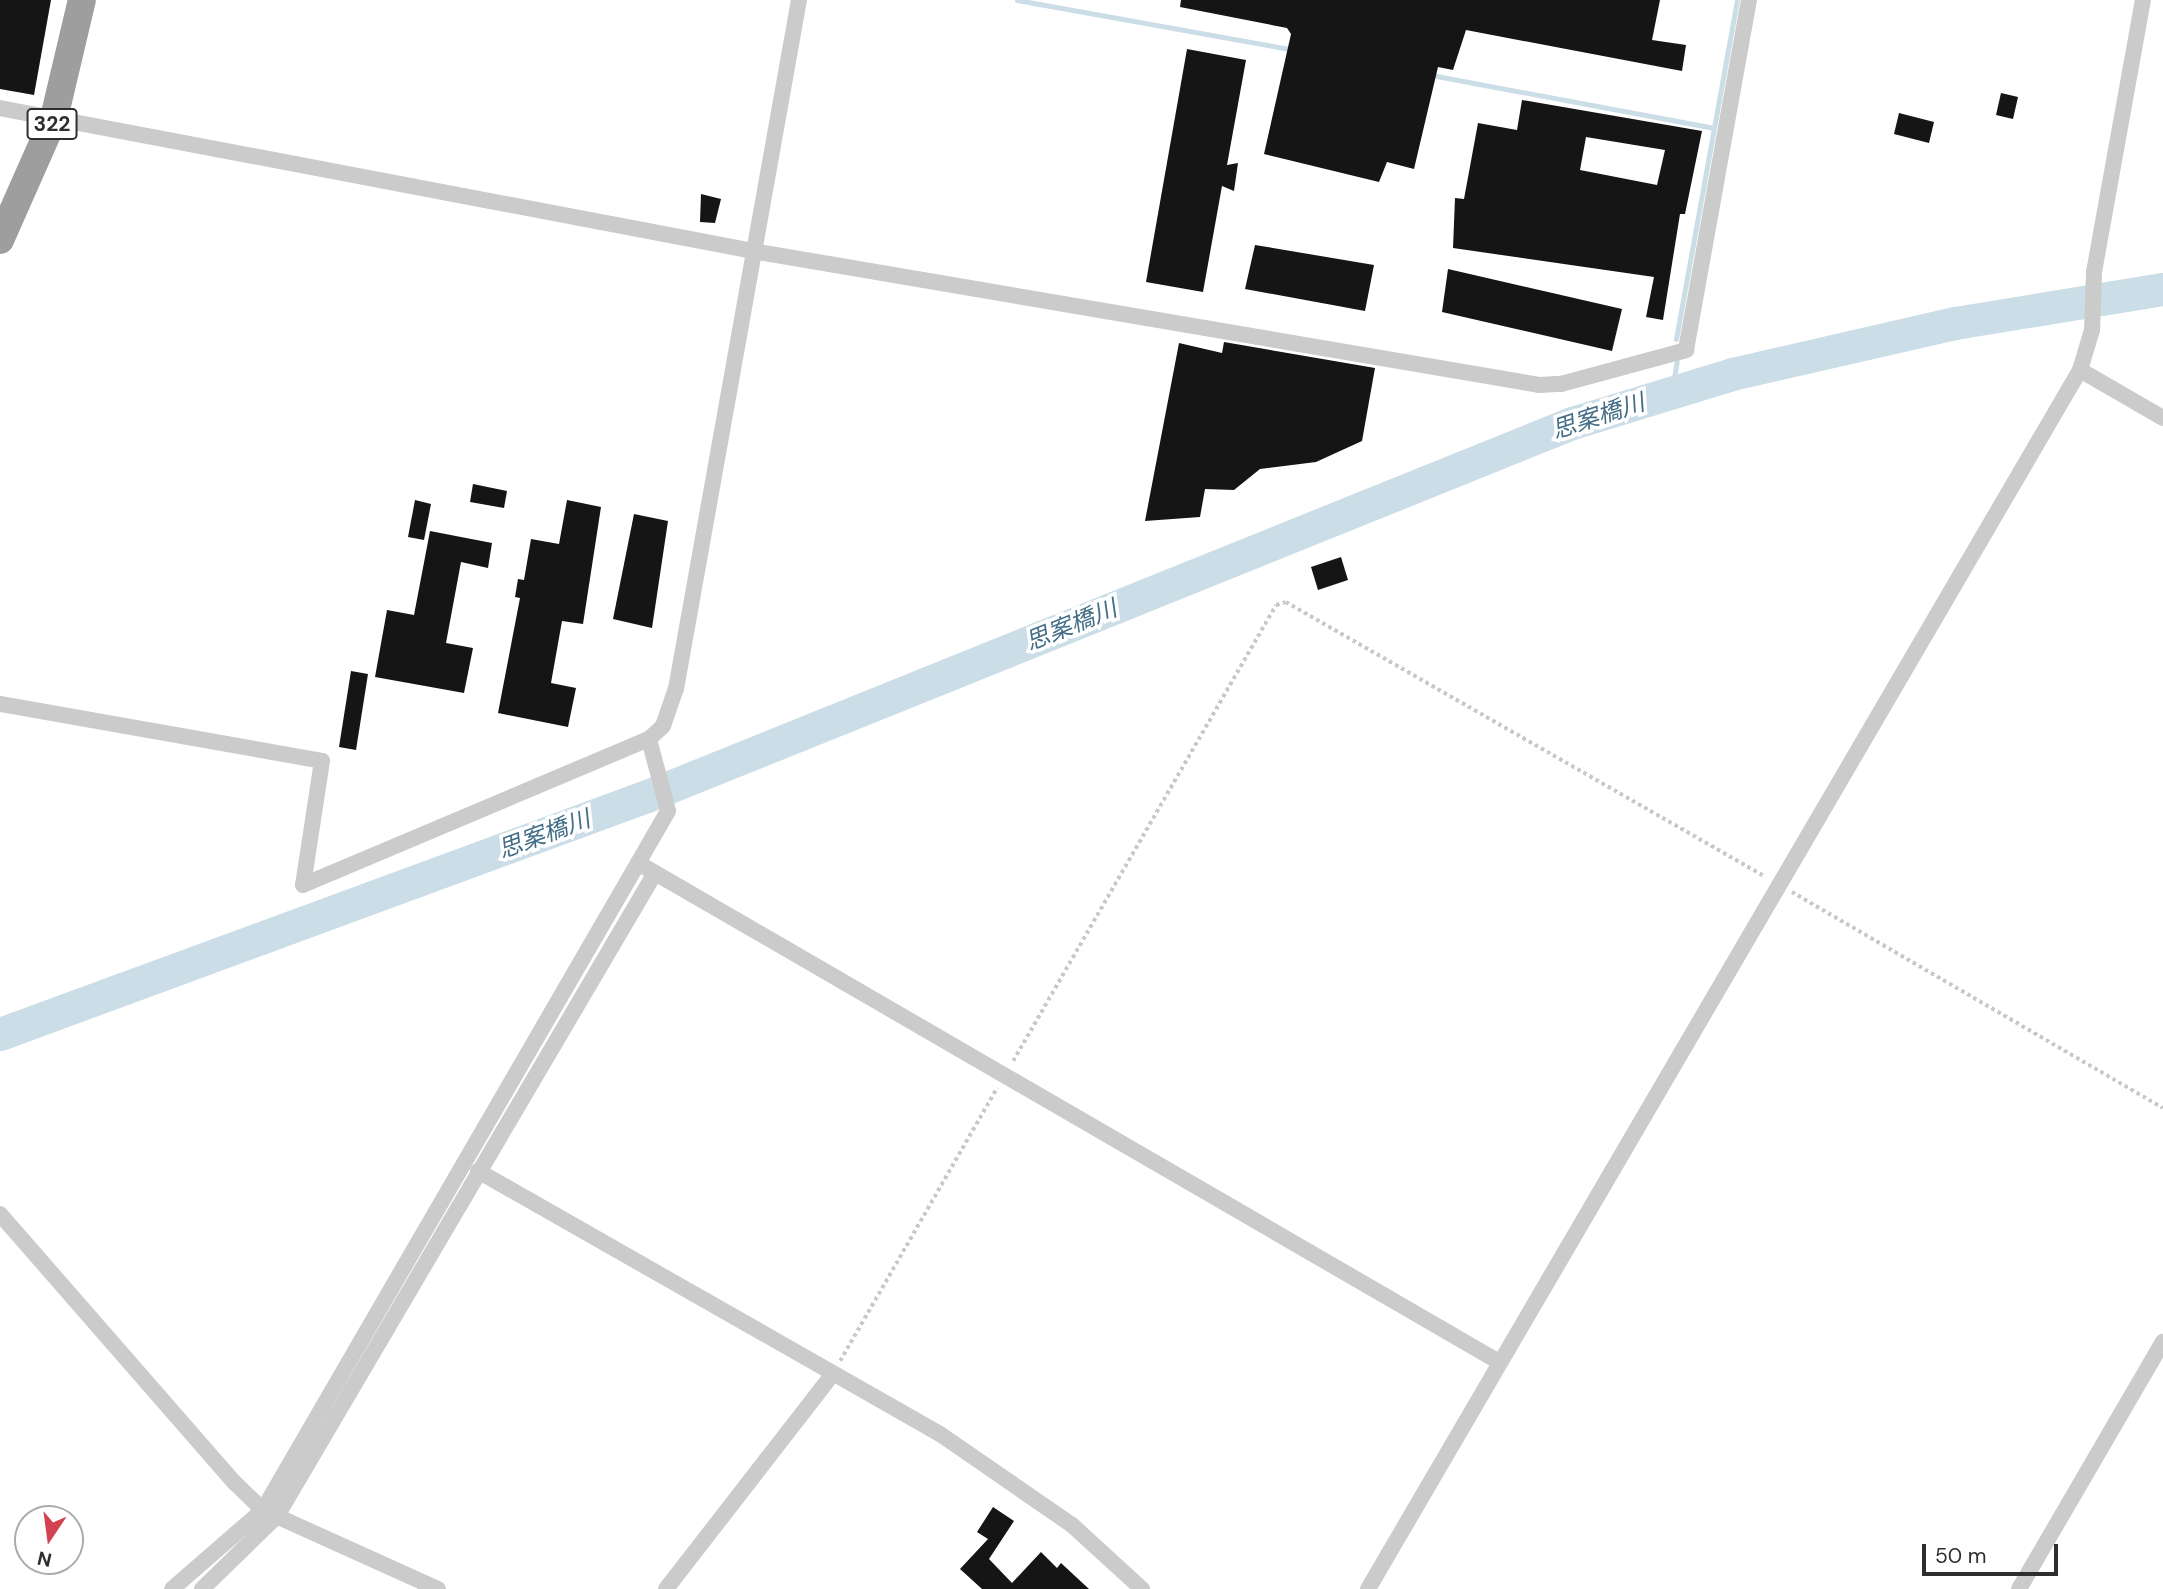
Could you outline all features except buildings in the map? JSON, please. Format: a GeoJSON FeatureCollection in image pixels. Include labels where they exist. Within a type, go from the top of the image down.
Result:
{"type":"FeatureCollection","features":[{"type":"Feature","properties":{"kind":"highway","name":"322"},"geometry":{"type":"LineString","coordinates":[[0,240],[54,118],[82,0]]}},
{"type":"Feature","properties":{"kind":"street"},"geometry":{"type":"LineString","coordinates":[[0,704],[322,761],[303,885],[652,746],[663,726],[676,689],[799,0]]}},
{"type":"Feature","properties":{"kind":"street"},"geometry":{"type":"LineString","coordinates":[[0,108],[753,251],[1539,385],[1561,384],[1678,355],[1686,350],[1749,0]]}},
{"type":"Feature","properties":{"kind":"street"},"geometry":{"type":"LineString","coordinates":[[1368,1589],[2080,370],[2092,330],[2094,272],[2143,0]]}},
{"type":"Feature","properties":{"kind":"street"},"geometry":{"type":"LineString","coordinates":[[2080,370],[2163,418]]}},
{"type":"Feature","properties":{"kind":"street"},"geometry":{"type":"LineString","coordinates":[[173,1589],[270,1513],[668,810],[652,746]]}},
{"type":"Feature","properties":{"kind":"street"},"geometry":{"type":"LineString","coordinates":[[638,863],[1499,1362]]}},
{"type":"Feature","properties":{"kind":"street"},"geometry":{"type":"LineString","coordinates":[[202,1589],[270,1513],[655,873]]}},
{"type":"Feature","properties":{"kind":"street"},"geometry":{"type":"LineString","coordinates":[[478,1171],[832,1375],[940,1434],[1027,1491],[1072,1525],[1142,1589]]}},
{"type":"Feature","properties":{"kind":"street"},"geometry":{"type":"LineString","coordinates":[[0,1214],[270,1513],[438,1589]]}},
{"type":"Feature","properties":{"kind":"street"},"geometry":{"type":"LineString","coordinates":[[2019,1589],[2163,1342]]}},
{"type":"Feature","properties":{"kind":"street"},"geometry":{"type":"LineString","coordinates":[[666,1589],[832,1375]]}},
{"type":"Feature","properties":{"kind":"path"},"geometry":{"type":"LineString","coordinates":[[832,1375],[1276,605],[1286,602],[2163,1108]]}},
{"type":"Feature","properties":{"kind":"waterway"},"geometry":{"type":"LineString","coordinates":[[1017,0],[1294,50]]}},
{"type":"Feature","properties":{"kind":"waterway"},"geometry":{"type":"LineString","coordinates":[[1676,339],[1737,0]]}},
{"type":"Feature","properties":{"kind":"waterway"},"geometry":{"type":"LineString","coordinates":[[1431,75],[1713,128]]}},
{"type":"Feature","properties":{"kind":"waterway","name":"思案橋川"},"geometry":{"type":"LineString","coordinates":[[0,1034],[647,796],[1572,423],[1732,374],[1955,323],[2163,289]]}},
{"type":"Feature","properties":{"kind":"waterway"},"geometry":{"type":"LineString","coordinates":[[1672,391],[1677,361]]}}]}
